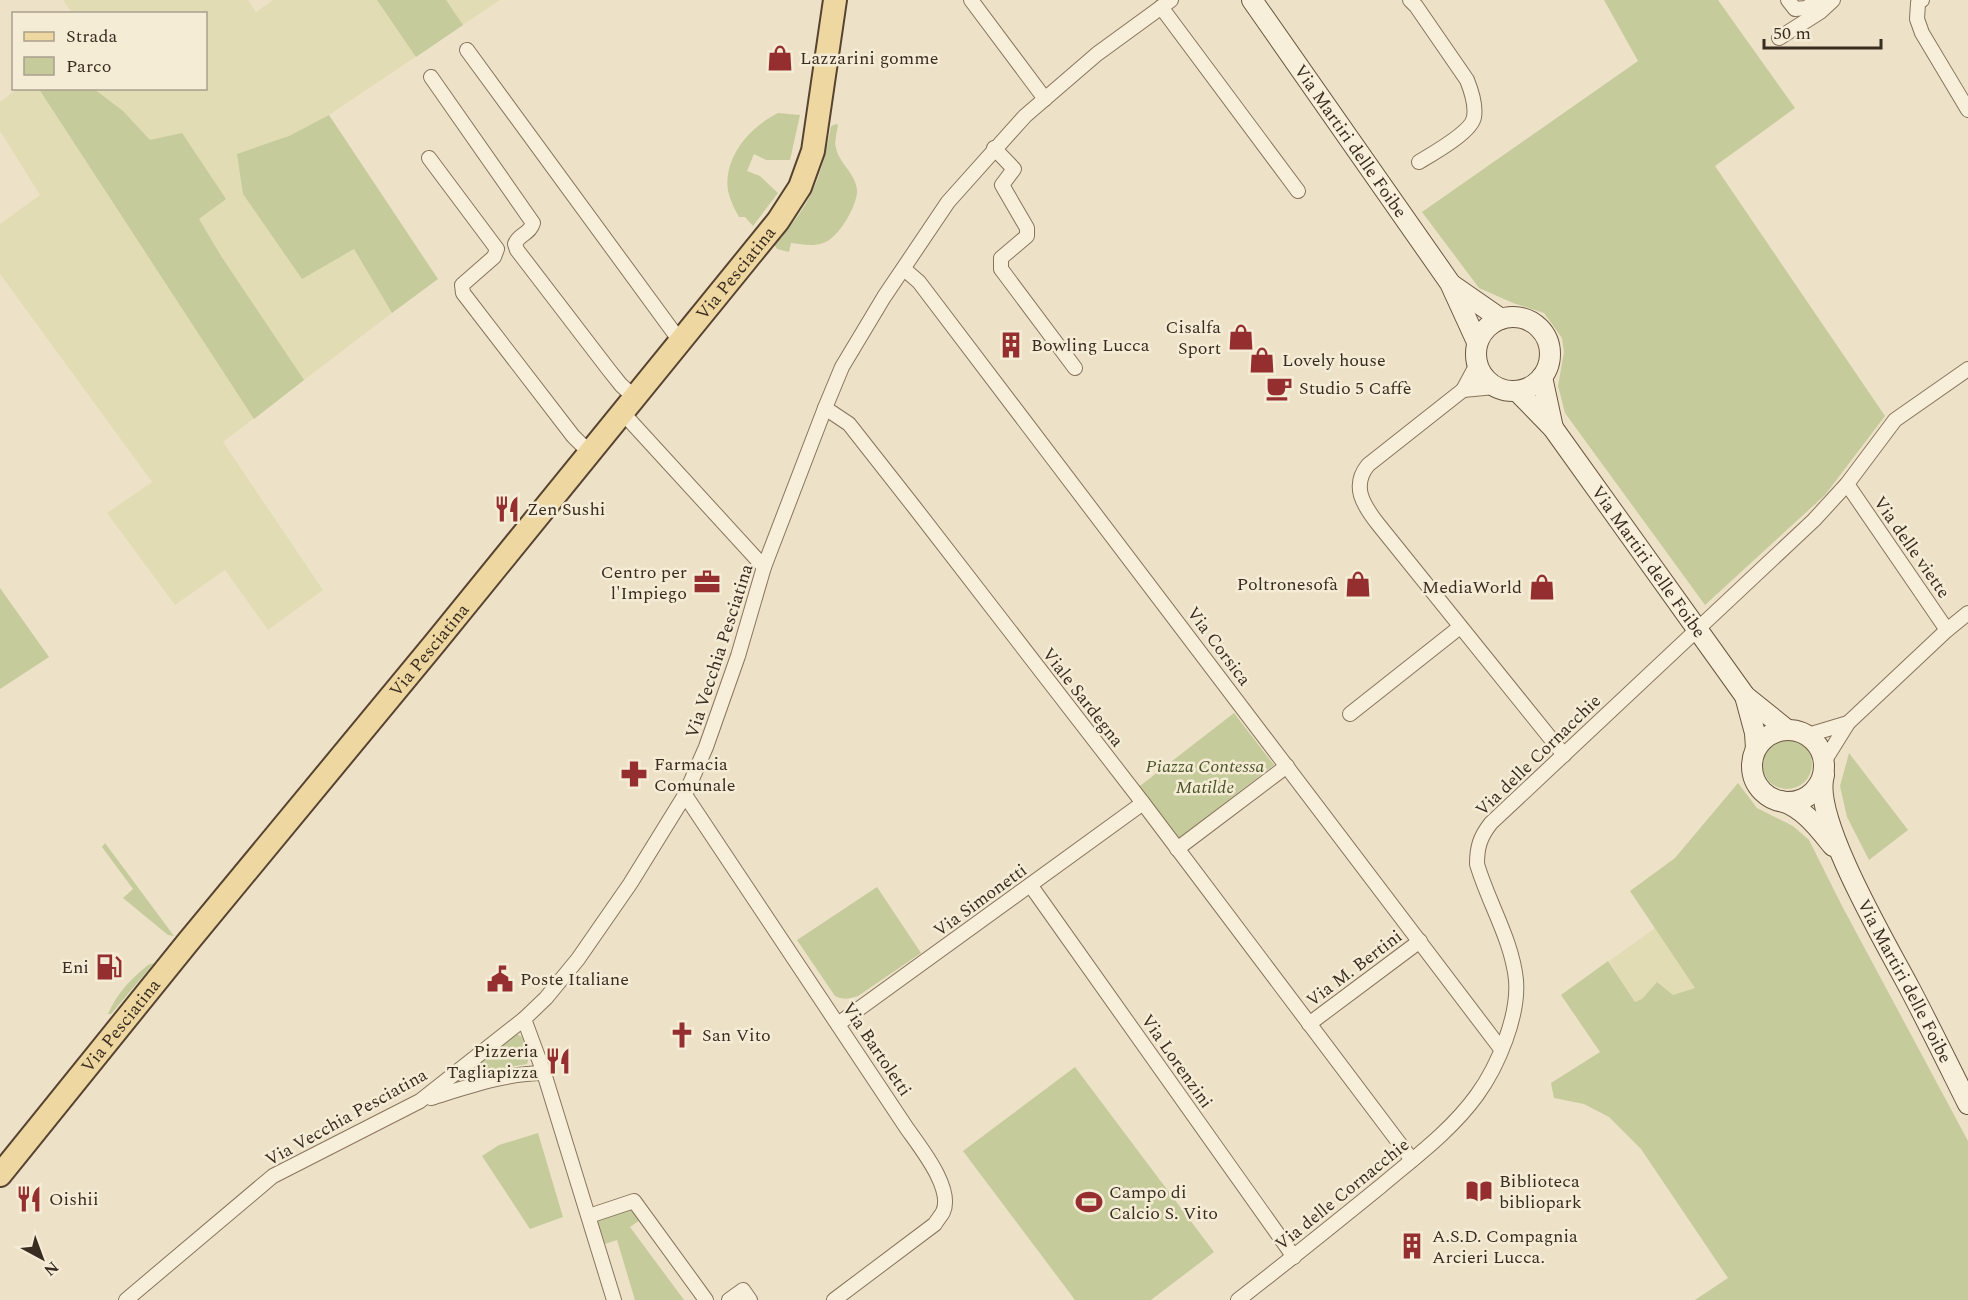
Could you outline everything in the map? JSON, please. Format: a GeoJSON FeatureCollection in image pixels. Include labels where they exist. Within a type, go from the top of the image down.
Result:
{"type":"FeatureCollection","features":[{"type":"Feature","properties":{"kind":"main road","name":"Via Pesciatina"},"geometry":{"type":"LineString","coordinates":[[0,1175],[188,942],[761,244],[791,203],[807,172],[813,151],[835,0]]}},
{"type":"Feature","properties":{"kind":"street"},"geometry":{"type":"LineString","coordinates":[[971,0],[1045,99]]}},
{"type":"Feature","properties":{"kind":"street","name":"Via Martiri delle Foibe"},"geometry":{"type":"LineString","coordinates":[[1252,0],[1450,283],[1478,342]]}},
{"type":"Feature","properties":{"kind":"street"},"geometry":{"type":"LineString","coordinates":[[1410,0],[1467,80],[1471,90],[1474,117],[1472,125],[1463,133],[1419,162]]}},
{"type":"Feature","properties":{"kind":"street"},"geometry":{"type":"LineString","coordinates":[[1788,0],[1795,9],[1802,10],[1818,0]]}},
{"type":"Feature","properties":{"kind":"street"},"geometry":{"type":"LineString","coordinates":[[1779,38],[1820,12],[1833,0]]}},
{"type":"Feature","properties":{"kind":"street"},"geometry":{"type":"LineString","coordinates":[[1922,0],[1918,3],[1917,19],[1922,33],[1968,110]]}},
{"type":"Feature","properties":{"kind":"street"},"geometry":{"type":"LineString","coordinates":[[1166,4],[1298,191]]}},
{"type":"Feature","properties":{"kind":"street","name":"Via Vecchia Pesciatina"},"geometry":{"type":"LineString","coordinates":[[126,1300],[273,1176],[420,1101],[524,1019],[546,998],[578,959],[630,884],[685,795],[710,737],[738,656],[764,567],[842,367],[948,202],[994,148],[1045,99],[1097,54],[1166,4]]}},
{"type":"Feature","properties":{"kind":"street"},"geometry":{"type":"LineString","coordinates":[[467,50],[680,341]]}},
{"type":"Feature","properties":{"kind":"street"},"geometry":{"type":"LineString","coordinates":[[431,77],[533,223],[532,230],[514,244],[517,250],[621,386],[628,405],[764,567]]}},
{"type":"Feature","properties":{"kind":"street"},"geometry":{"type":"LineString","coordinates":[[994,148],[1014,170],[1002,185],[1027,228],[1027,236],[1001,258],[1001,268],[1075,368]]}},
{"type":"Feature","properties":{"kind":"street"},"geometry":{"type":"LineString","coordinates":[[429,158],[497,249],[495,257],[462,285],[463,293],[573,436],[591,452]]}},
{"type":"Feature","properties":{"kind":"street","name":"Via Corsica"},"geometry":{"type":"LineString","coordinates":[[904,268],[919,282],[1501,1048]]}},
{"type":"Feature","properties":{"kind":"street","name":"Via Martiri delle Foibe"},"geometry":{"type":"LineString","coordinates":[[1450,283],[1501,319]]}},
{"type":"Feature","properties":{"kind":"street"},"geometry":{"type":"LineString","coordinates":[[1513,317],[1524,319],[1543,333],[1548,344],[1550,355],[1548,367],[1542,377],[1535,384],[1517,391],[1505,391],[1495,387],[1487,381],[1477,364],[1475,353],[1483,332],[1491,324],[1501,319],[1513,317]]}},
{"type":"Feature","properties":{"kind":"street"},"geometry":{"type":"LineString","coordinates":[[1477,364],[1463,390],[1368,465],[1362,473],[1361,498],[1366,509],[1563,755]]}},
{"type":"Feature","properties":{"kind":"street","name":"Via delle Cornacchie"},"geometry":{"type":"LineString","coordinates":[[1238,1300],[1412,1160],[1459,1117],[1477,1096],[1492,1073],[1514,1010],[1516,981],[1511,955],[1477,864],[1477,849],[1482,835],[1491,823],[1814,520],[1847,484],[1895,420],[1968,369]]}},
{"type":"Feature","properties":{"kind":"street","name":"Via Martiri delle Foibe"},"geometry":{"type":"LineString","coordinates":[[1542,377],[1553,428]]}},
{"type":"Feature","properties":{"kind":"street"},"geometry":{"type":"LineString","coordinates":[[1463,390],[1495,387]]}},
{"type":"Feature","properties":{"kind":"street","name":"Via Martiri delle Foibe"},"geometry":{"type":"LineString","coordinates":[[1517,391],[1553,428],[1745,696],[1786,729]]}},
{"type":"Feature","properties":{"kind":"street","name":"Viale Sardegna"},"geometry":{"type":"LineString","coordinates":[[825,408],[849,424],[1143,803],[1412,1160]]}},
{"type":"Feature","properties":{"kind":"street","name":"Via delle viette"},"geometry":{"type":"LineString","coordinates":[[1847,484],[1947,630]]}},
{"type":"Feature","properties":{"kind":"street"},"geometry":{"type":"LineString","coordinates":[[1824,768],[1822,750],[1808,735],[1795,729],[1786,729],[1769,735],[1756,748],[1752,769],[1760,789],[1779,801],[1788,802],[1814,792],[1848,723],[1968,613]]}},
{"type":"Feature","properties":{"kind":"street"},"geometry":{"type":"LineString","coordinates":[[1350,714],[1460,627]]}},
{"type":"Feature","properties":{"kind":"street","name":"Via Martiri delle Foibe"},"geometry":{"type":"LineString","coordinates":[[1745,696],[1755,734],[1756,748]]}},
{"type":"Feature","properties":{"kind":"street"},"geometry":{"type":"LineString","coordinates":[[1808,735],[1848,723]]}},
{"type":"Feature","properties":{"kind":"street"},"geometry":{"type":"LineString","coordinates":[[1178,849],[1287,766]]}},
{"type":"Feature","properties":{"kind":"street","name":"Via Martiri delle Foibe"},"geometry":{"type":"LineString","coordinates":[[1824,768],[1821,785],[1823,800],[1842,858],[1968,1104]]}},
{"type":"Feature","properties":{"kind":"street","name":"Via Bartoletti"},"geometry":{"type":"LineString","coordinates":[[685,795],[939,1178],[944,1190],[944,1211],[935,1224],[834,1300]]}},
{"type":"Feature","properties":{"kind":"street","name":"Via Martiri delle Foibe"},"geometry":{"type":"LineString","coordinates":[[1779,801],[1793,806],[1814,822],[1842,858]]}},
{"type":"Feature","properties":{"kind":"street","name":"Via Simonetti"},"geometry":{"type":"LineString","coordinates":[[838,1024],[1143,803]]}},
{"type":"Feature","properties":{"kind":"street","name":"Via Lorenzini"},"geometry":{"type":"LineString","coordinates":[[1031,886],[1294,1257]]}},
{"type":"Feature","properties":{"kind":"street","name":"Via M. Bertini"},"geometry":{"type":"LineString","coordinates":[[1309,1024],[1420,940]]}},
{"type":"Feature","properties":{"kind":"street"},"geometry":{"type":"LineString","coordinates":[[524,1019],[544,1072],[614,1300]]}},
{"type":"Feature","properties":{"kind":"street"},"geometry":{"type":"LineString","coordinates":[[420,1101],[491,1080],[531,1072],[544,1072]]}},
{"type":"Feature","properties":{"kind":"street"},"geometry":{"type":"LineString","coordinates":[[589,1216],[634,1201],[706,1300]]}},
{"type":"Feature","properties":{"kind":"street"},"geometry":{"type":"LineString","coordinates":[[729,1300],[743,1290],[750,1300]]}},
{"type":"Feature","properties":{"kind":"shaded area"},"geometry":{"type":"Polygon","coordinates":[[[63,0],[248,0],[256,12],[273,0],[500,0],[329,115],[289,136],[302,278],[354,249],[392,313],[223,442],[323,590],[268,630],[225,570],[175,605],[107,513],[152,482],[0,274],[0,224],[40,195],[0,131],[0,102],[16,90],[207,90],[207,12],[71,12],[63,0]]]}},
{"type":"Feature","properties":{"kind":"shaded area"},"geometry":{"type":"Polygon","coordinates":[[[1655,928],[1696,988],[1673,995],[1657,983],[1635,1003],[1609,961],[1655,928]]]}},
{"type":"Feature","properties":{"kind":"green space"},"geometry":{"type":"Polygon","coordinates":[[[377,0],[446,0],[463,25],[416,57],[377,0]]]}},
{"type":"Feature","properties":{"kind":"green space"},"geometry":{"type":"Polygon","coordinates":[[[1604,0],[1718,0],[1795,108],[1715,166],[1885,416],[1825,495],[1705,605],[1565,413],[1558,386],[1564,352],[1562,338],[1544,313],[1479,288],[1422,212],[1638,61],[1604,0]]]}},
{"type":"Feature","properties":{"kind":"green space"},"geometry":{"type":"Polygon","coordinates":[[[40,90],[95,90],[123,111],[150,140],[182,133],[226,199],[199,219],[304,380],[254,419],[40,90]]]}},
{"type":"Feature","properties":{"kind":"green space"},"geometry":{"type":"Polygon","coordinates":[[[778,113],[800,115],[790,160],[766,160],[754,154],[747,171],[760,176],[778,193],[753,226],[745,217],[739,217],[731,201],[728,191],[730,166],[734,155],[749,135],[778,113]]]}},
{"type":"Feature","properties":{"kind":"green space"},"geometry":{"type":"Polygon","coordinates":[[[329,115],[438,279],[392,313],[354,249],[302,279],[243,194],[237,154],[289,136],[329,115]]]}},
{"type":"Feature","properties":{"kind":"green space"},"geometry":{"type":"Polygon","coordinates":[[[838,125],[836,148],[840,159],[856,184],[856,196],[851,212],[835,235],[823,243],[807,245],[791,243],[789,252],[777,249],[774,244],[797,217],[813,190],[824,161],[831,126],[838,125]]]}},
{"type":"Feature","properties":{"kind":"green space"},"geometry":{"type":"Polygon","coordinates":[[[0,588],[49,657],[0,689],[0,588]]]}},
{"type":"Feature","properties":{"kind":"green space","name":"Piazza Contessa Matilde"},"geometry":{"type":"Polygon","coordinates":[[[1234,713],[1274,765],[1176,840],[1136,789],[1234,713]]]}},
{"type":"Feature","properties":{"kind":"green space"},"geometry":{"type":"Polygon","coordinates":[[[1782,739],[1792,739],[1805,746],[1812,759],[1812,769],[1805,782],[1792,789],[1782,789],[1773,785],[1766,778],[1762,769],[1762,759],[1766,750],[1773,743],[1782,739]]]}},
{"type":"Feature","properties":{"kind":"green space"},"geometry":{"type":"Polygon","coordinates":[[[1849,753],[1908,830],[1869,860],[1847,817],[1840,786],[1849,753]]]}},
{"type":"Feature","properties":{"kind":"green space"},"geometry":{"type":"Polygon","coordinates":[[[1738,783],[1757,808],[1793,826],[1809,840],[1968,1141],[1968,1300],[1695,1300],[1728,1278],[1641,1149],[1609,1117],[1584,1104],[1554,1098],[1551,1083],[1600,1052],[1561,995],[1608,961],[1635,1002],[1642,999],[1657,982],[1673,995],[1695,988],[1630,891],[1675,858],[1738,783]]]}},
{"type":"Feature","properties":{"kind":"green space"},"geometry":{"type":"Polygon","coordinates":[[[105,843],[174,936],[168,935],[123,898],[133,889],[102,847],[105,843]]]}},
{"type":"Feature","properties":{"kind":"green space"},"geometry":{"type":"Polygon","coordinates":[[[877,887],[921,953],[858,996],[846,999],[835,996],[797,940],[877,887]]]}},
{"type":"Feature","properties":{"kind":"green space"},"geometry":{"type":"Polygon","coordinates":[[[154,963],[111,1014],[108,1014],[125,987],[148,965],[154,963]]]}},
{"type":"Feature","properties":{"kind":"green space"},"geometry":{"type":"Polygon","coordinates":[[[517,1034],[522,1037],[529,1058],[527,1064],[464,1075],[517,1034]]]}},
{"type":"Feature","properties":{"kind":"green space","name":"Campo di Calcio S. Vito"},"geometry":{"type":"Polygon","coordinates":[[[1075,1067],[1214,1252],[1151,1300],[1075,1300],[963,1151],[1075,1067]]]}},
{"type":"Feature","properties":{"kind":"green space"},"geometry":{"type":"Polygon","coordinates":[[[538,1133],[563,1217],[530,1229],[482,1156],[499,1145],[538,1133]]]}},
{"type":"Feature","properties":{"kind":"green space"},"geometry":{"type":"Polygon","coordinates":[[[630,1207],[640,1220],[630,1227],[684,1300],[635,1300],[617,1240],[605,1244],[597,1220],[630,1207]]]}},
{"type":"Feature","properties":{"kind":"place","name":"Lazzarini gomme"},"geometry":{"type":"Point","coordinates":[780,58]}},
{"type":"Feature","properties":{"kind":"place","name":"Cisalfa Sport"},"geometry":{"type":"Point","coordinates":[1241,337]}},
{"type":"Feature","properties":{"kind":"place","name":"Bowling Lucca"},"geometry":{"type":"Point","coordinates":[1011,345]}},
{"type":"Feature","properties":{"kind":"place","name":"Lovely house"},"geometry":{"type":"Point","coordinates":[1262,360]}},
{"type":"Feature","properties":{"kind":"place","name":"Studio 5 Caffè"},"geometry":{"type":"Point","coordinates":[1279,388]}},
{"type":"Feature","properties":{"kind":"place","name":"Zen Sushi"},"geometry":{"type":"Point","coordinates":[507,509]}},
{"type":"Feature","properties":{"kind":"place","name":"Centro per l'Impiego"},"geometry":{"type":"Point","coordinates":[707,582]}},
{"type":"Feature","properties":{"kind":"place","name":"Poltronesofà"},"geometry":{"type":"Point","coordinates":[1358,584]}},
{"type":"Feature","properties":{"kind":"place","name":"MediaWorld"},"geometry":{"type":"Point","coordinates":[1542,587]}},
{"type":"Feature","properties":{"kind":"place","name":"Farmacia Comunale"},"geometry":{"type":"Point","coordinates":[634,774]}},
{"type":"Feature","properties":{"kind":"place","name":"Eni"},"geometry":{"type":"Point","coordinates":[109,967]}},
{"type":"Feature","properties":{"kind":"place","name":"Poste Italiane"},"geometry":{"type":"Point","coordinates":[500,979]}},
{"type":"Feature","properties":{"kind":"place","name":"San Vito"},"geometry":{"type":"Point","coordinates":[682,1035]}},
{"type":"Feature","properties":{"kind":"place","name":"Pizzeria Tagliapizza"},"geometry":{"type":"Point","coordinates":[558,1061]}},
{"type":"Feature","properties":{"kind":"place","name":"Biblioteca bibliopark"},"geometry":{"type":"Point","coordinates":[1479,1191]}},
{"type":"Feature","properties":{"kind":"place","name":"Oishii"},"geometry":{"type":"Point","coordinates":[29,1199]}},
{"type":"Feature","properties":{"kind":"place","name":"Campo di Calcio S. Vito"},"geometry":{"type":"Point","coordinates":[1089,1202]}},
{"type":"Feature","properties":{"kind":"place","name":"A.S.D. Compagnia Arcieri Lucca."},"geometry":{"type":"Point","coordinates":[1412,1246]}}]}
